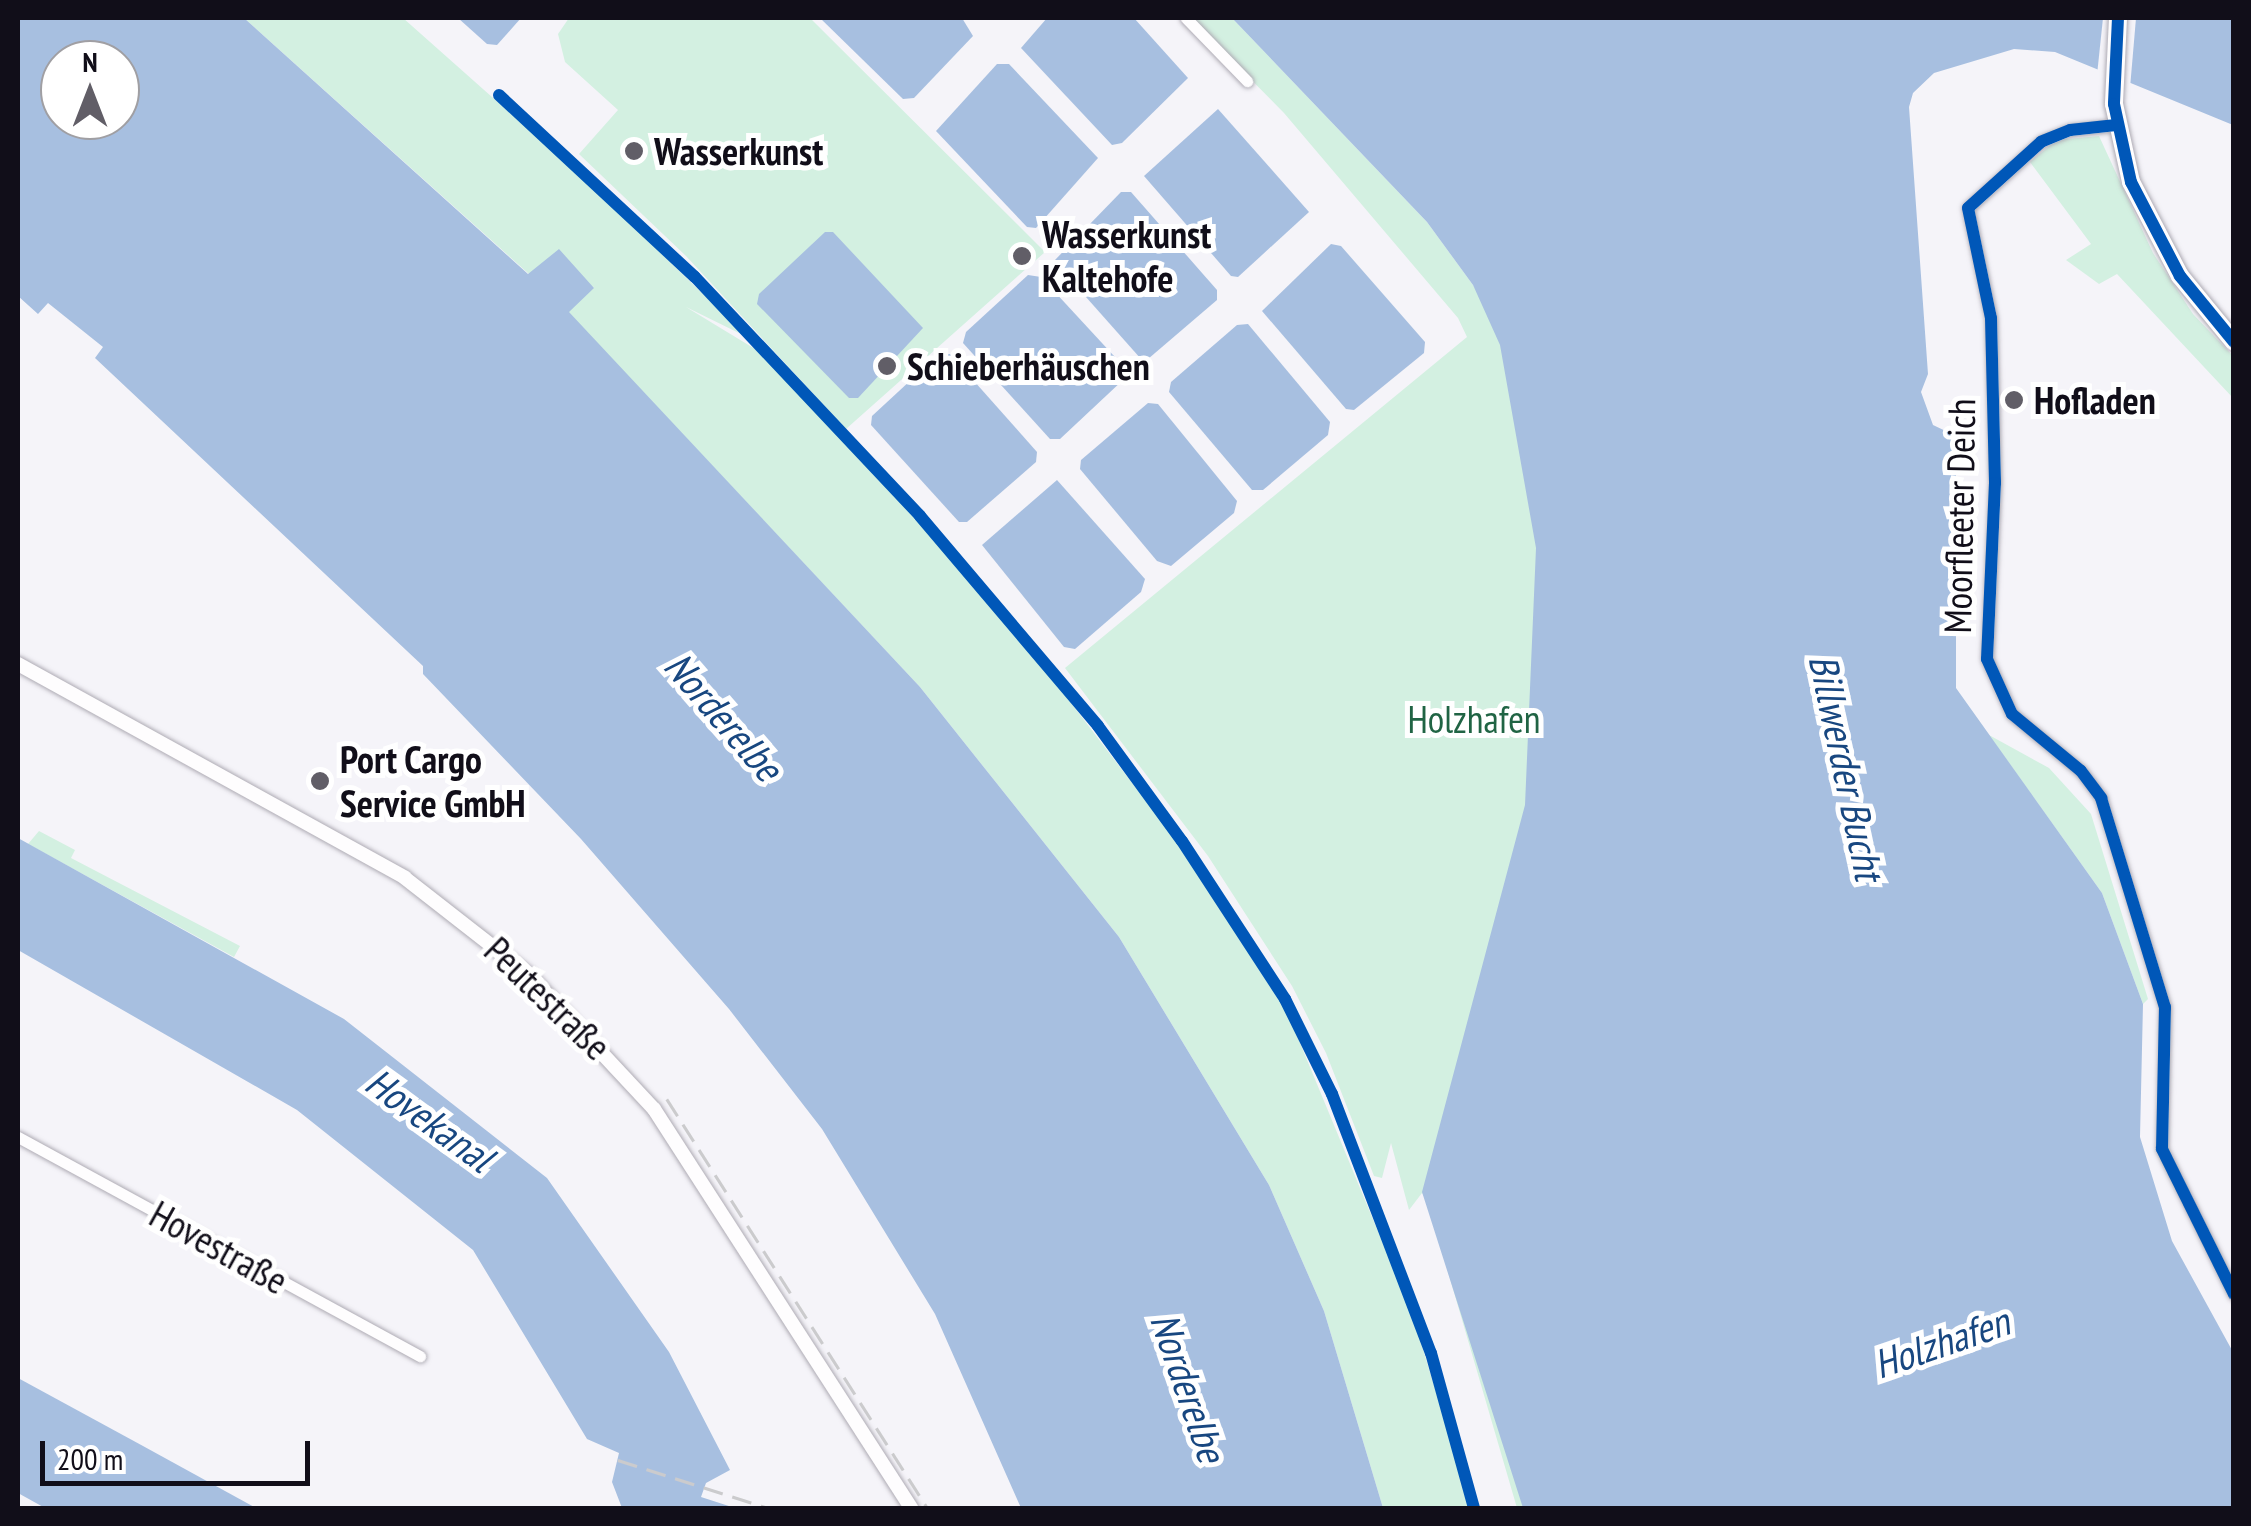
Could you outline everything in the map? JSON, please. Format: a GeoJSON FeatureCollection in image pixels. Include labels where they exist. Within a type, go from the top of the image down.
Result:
{"type":"FeatureCollection","features":[{"type":"Feature","properties":{"kind":"main road"},"geometry":{"type":"LineString","coordinates":[[2118,18],[2116,125],[2152,230],[2180,276],[2234,342]]}},
{"type":"Feature","properties":{"kind":"street"},"geometry":{"type":"LineString","coordinates":[[1186,18],[1247,81]]}},
{"type":"Feature","properties":{"kind":"street","name":"Moorfleeter Deich"},"geometry":{"type":"LineString","coordinates":[[2116,125],[2070,130],[2041,142],[1968,208],[1991,318],[1995,483],[1987,658],[2012,714],[2081,771],[2101,798],[2165,1006],[2162,1149],[2234,1294]]}},
{"type":"Feature","properties":{"kind":"street","name":"Peutestraße"},"geometry":{"type":"LineString","coordinates":[[18,664],[406,878],[529,976],[654,1109],[911,1508]]}},
{"type":"Feature","properties":{"kind":"street","name":"Hovestraße"},"geometry":{"type":"LineString","coordinates":[[18,1137],[420,1356]]}},
{"type":"Feature","properties":{"kind":"green space"},"geometry":{"type":"Polygon","coordinates":[[[244,18],[403,18],[590,184],[747,337],[686,307],[760,352],[943,548],[1049,674],[1174,838],[1288,1014],[1413,1316],[1471,1508],[1383,1508],[1324,1311],[1269,1185],[1119,937],[920,687],[568,312],[594,287],[529,274],[244,18]]]}},
{"type":"Feature","properties":{"kind":"green space"},"geometry":{"type":"Polygon","coordinates":[[[569,18],[810,18],[1045,252],[846,429],[686,256],[579,154],[618,110],[565,62],[558,34],[569,18]]]}},
{"type":"Feature","properties":{"kind":"green space","name":"Holzhafen"},"geometry":{"type":"Polygon","coordinates":[[[1190,18],[1232,18],[1427,222],[1473,285],[2186,1508],[1517,1508],[1427,1200],[1422,1193],[1409,1210],[1391,1143],[1382,1178],[1374,1176],[1326,1053],[1292,986],[1208,856],[1065,668],[1467,337],[1458,318],[1284,113],[1190,18]]]}},
{"type":"Feature","properties":{"kind":"green space"},"geometry":{"type":"Polygon","coordinates":[[[2099,136],[2153,253],[2193,314],[2233,356],[2233,398],[2117,274],[2099,284],[2066,260],[2091,244],[2030,162],[2057,140],[2099,136]]]}},
{"type":"Feature","properties":{"kind":"green space"},"geometry":{"type":"Polygon","coordinates":[[[1989,735],[2049,768],[2091,814],[2148,999],[2143,1004],[2102,893],[1989,735]]]}},
{"type":"Feature","properties":{"kind":"green space"},"geometry":{"type":"Polygon","coordinates":[[[39,831],[75,850],[71,858],[240,946],[234,957],[28,844],[39,831]]]}},
{"type":"Feature","properties":{"kind":"water","name":"Norderelbe"},"geometry":{"type":"Polygon","coordinates":[[[18,18],[244,18],[528,274],[559,249],[594,288],[569,312],[920,687],[1119,937],[1269,1185],[1324,1311],[1383,1508],[1021,1508],[935,1314],[822,1129],[729,1009],[581,839],[423,674],[423,666],[95,358],[103,347],[48,303],[38,314],[18,296],[18,18]]]}},
{"type":"Feature","properties":{"kind":"water"},"geometry":{"type":"Polygon","coordinates":[[[458,18],[521,18],[497,45],[487,44],[458,18]]]}},
{"type":"Feature","properties":{"kind":"water"},"geometry":{"type":"Polygon","coordinates":[[[820,18],[962,18],[973,36],[914,98],[903,99],[820,18]]]}},
{"type":"Feature","properties":{"kind":"water"},"geometry":{"type":"Polygon","coordinates":[[[1047,18],[1134,18],[1188,78],[1122,143],[1112,145],[1021,48],[1047,18]]]}},
{"type":"Feature","properties":{"kind":"water","name":"Billwerder Bucht"},"geometry":{"type":"Polygon","coordinates":[[[1232,18],[2233,18],[2233,125],[2055,52],[2014,49],[1934,73],[1913,93],[1909,107],[1928,374],[1921,392],[1933,425],[1952,434],[1956,456],[1956,688],[2102,893],[2143,1004],[2140,1137],[2172,1241],[2233,1352],[2233,1508],[1523,1508],[1422,1192],[1525,805],[1536,548],[1500,345],[1473,285],[1427,222],[1232,18]]]}},
{"type":"Feature","properties":{"kind":"water"},"geometry":{"type":"Polygon","coordinates":[[[997,64],[1009,64],[1098,158],[1036,228],[1027,227],[936,131],[997,64]]]}},
{"type":"Feature","properties":{"kind":"water"},"geometry":{"type":"Polygon","coordinates":[[[1218,109],[1309,212],[1238,277],[1231,276],[1144,176],[1218,109]]]}},
{"type":"Feature","properties":{"kind":"water"},"geometry":{"type":"Polygon","coordinates":[[[1121,192],[1131,192],[1217,290],[1217,300],[1148,359],[1141,359],[1054,261],[1121,192]]]}},
{"type":"Feature","properties":{"kind":"water"},"geometry":{"type":"Polygon","coordinates":[[[825,232],[833,232],[923,328],[858,398],[849,398],[757,304],[759,294],[825,232]]]}},
{"type":"Feature","properties":{"kind":"water"},"geometry":{"type":"Polygon","coordinates":[[[1331,244],[1341,246],[1425,342],[1424,353],[1354,410],[1346,409],[1262,311],[1331,244]]]}},
{"type":"Feature","properties":{"kind":"water"},"geometry":{"type":"Polygon","coordinates":[[[1028,275],[1041,277],[1126,369],[1123,380],[1060,439],[1050,439],[963,343],[966,332],[1028,275]]]}},
{"type":"Feature","properties":{"kind":"water"},"geometry":{"type":"Polygon","coordinates":[[[1248,324],[1330,422],[1328,435],[1263,490],[1252,490],[1169,392],[1171,382],[1237,325],[1248,324]]]}},
{"type":"Feature","properties":{"kind":"water"},"geometry":{"type":"Polygon","coordinates":[[[950,354],[1037,452],[1036,462],[967,522],[959,522],[871,425],[872,416],[938,355],[950,354]]]}},
{"type":"Feature","properties":{"kind":"water"},"geometry":{"type":"Polygon","coordinates":[[[1148,403],[1158,404],[1237,501],[1234,513],[1171,566],[1157,561],[1080,469],[1081,460],[1148,403]]]}},
{"type":"Feature","properties":{"kind":"water"},"geometry":{"type":"Polygon","coordinates":[[[1057,480],[1145,579],[1141,592],[1075,649],[1064,647],[982,545],[1057,480]]]}},
{"type":"Feature","properties":{"kind":"water","name":"Hovekanal"},"geometry":{"type":"Polygon","coordinates":[[[18,838],[344,1019],[547,1178],[669,1352],[730,1470],[706,1483],[701,1497],[735,1508],[622,1508],[612,1482],[619,1453],[587,1439],[473,1250],[297,1110],[18,950],[18,838]]]}},
{"type":"Feature","properties":{"kind":"water"},"geometry":{"type":"Polygon","coordinates":[[[18,1378],[256,1508],[45,1508],[18,1493],[18,1378]]]}},
{"type":"Feature","properties":{"kind":"pier"},"geometry":{"type":"Polygon","coordinates":[[[2103,18],[2136,18],[2130,88],[2097,75],[2103,18]]]}},
{"type":"Feature","properties":{"kind":"railway"},"geometry":{"type":"LineString","coordinates":[[667,1099],[928,1508]]}},
{"type":"Feature","properties":{"kind":"railway"},"geometry":{"type":"LineString","coordinates":[[618,1460],[768,1508]]}},
{"type":"Feature","properties":{"kind":"cycle path"},"geometry":{"type":"LineString","coordinates":[[2118,18],[2114,104],[2131,182],[2180,276],[2234,342]]}},
{"type":"Feature","properties":{"kind":"cycle path"},"geometry":{"type":"LineString","coordinates":[[499,95],[695,277],[920,516],[1098,726],[1182,841],[1285,999],[1332,1094],[1431,1353],[1474,1508]]}},
{"type":"Feature","properties":{"kind":"cycle path"},"geometry":{"type":"LineString","coordinates":[[2116,125],[2070,130],[2041,142],[1968,208],[1991,318],[1995,483],[1987,659],[2012,714],[2081,771],[2101,798],[2165,1007],[2162,1149],[2234,1294]]}},
{"type":"Feature","properties":{"kind":"place","name":"Wasserkunst"},"geometry":{"type":"Point","coordinates":[634,151]}},
{"type":"Feature","properties":{"kind":"place","name":"Wasserkunst Kaltehofe"},"geometry":{"type":"Point","coordinates":[1022,256]}},
{"type":"Feature","properties":{"kind":"place","name":"Schieberhäuschen"},"geometry":{"type":"Point","coordinates":[887,366]}},
{"type":"Feature","properties":{"kind":"place","name":"Hofladen"},"geometry":{"type":"Point","coordinates":[2014,400]}},
{"type":"Feature","properties":{"kind":"place","name":"Port Cargo Service GmbH"},"geometry":{"type":"Point","coordinates":[320,781]}}]}
